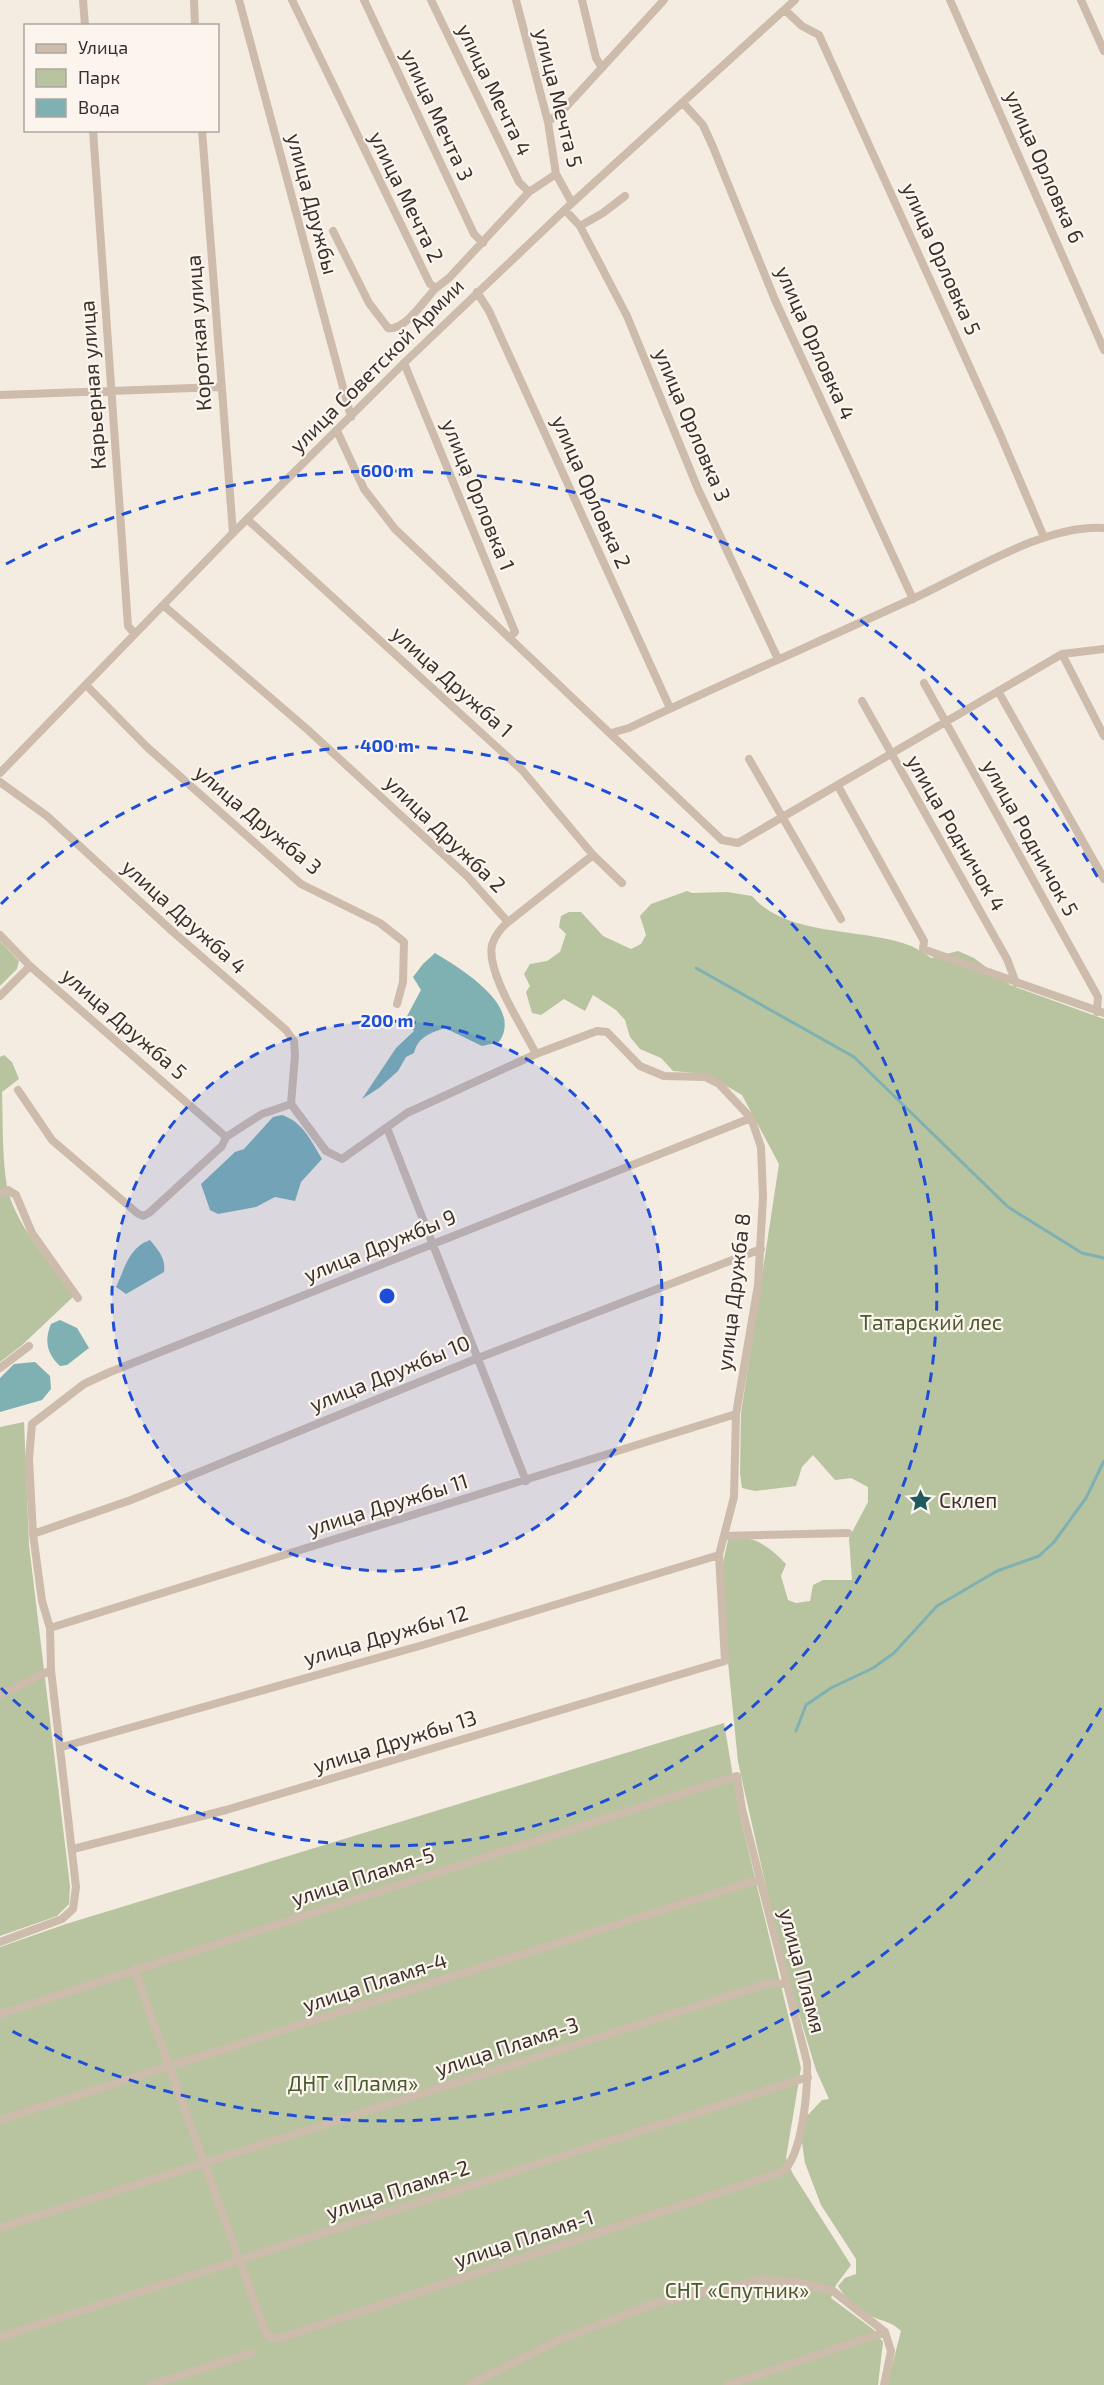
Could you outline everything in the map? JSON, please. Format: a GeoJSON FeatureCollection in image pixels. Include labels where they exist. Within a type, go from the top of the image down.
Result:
{"type":"FeatureCollection","features":[{"type":"Feature","properties":{"kind":"street"},"geometry":{"type":"LineString","coordinates":[[83,0],[85,24]]}},
{"type":"Feature","properties":{"kind":"street"},"geometry":{"type":"LineString","coordinates":[[194,0],[195,24]]}},
{"type":"Feature","properties":{"kind":"street","name":"улица Дружбы"},"geometry":{"type":"LineString","coordinates":[[239,0],[351,417]]}},
{"type":"Feature","properties":{"kind":"street","name":"улица Мечта 2"},"geometry":{"type":"LineString","coordinates":[[292,0],[425,279],[436,288],[483,243],[529,192],[556,174]]}},
{"type":"Feature","properties":{"kind":"street","name":"улица Мечта 3"},"geometry":{"type":"LineString","coordinates":[[364,0],[469,224],[483,243]]}},
{"type":"Feature","properties":{"kind":"street","name":"улица Мечта 4"},"geometry":{"type":"LineString","coordinates":[[431,0],[519,182],[529,192]]}},
{"type":"Feature","properties":{"kind":"street","name":"улица Мечта 5"},"geometry":{"type":"LineString","coordinates":[[516,0],[548,122],[556,174],[572,203]]}},
{"type":"Feature","properties":{"kind":"street"},"geometry":{"type":"LineString","coordinates":[[582,0],[596,58],[602,68]]}},
{"type":"Feature","properties":{"kind":"street"},"geometry":{"type":"LineString","coordinates":[[548,122],[565,108],[664,0]]}},
{"type":"Feature","properties":{"kind":"street","name":"улица Советской Армии"},"geometry":{"type":"LineString","coordinates":[[0,773],[232,533],[477,292],[795,0]]}},
{"type":"Feature","properties":{"kind":"street","name":"улица Орловка 6"},"geometry":{"type":"LineString","coordinates":[[950,0],[1104,350]]}},
{"type":"Feature","properties":{"kind":"street"},"geometry":{"type":"LineString","coordinates":[[1081,0],[1104,51]]}},
{"type":"Feature","properties":{"kind":"street","name":"улица Орловка 5"},"geometry":{"type":"LineString","coordinates":[[785,10],[802,26],[819,35],[995,423],[1044,537]]}},
{"type":"Feature","properties":{"kind":"street","name":"улица Орловка 4"},"geometry":{"type":"LineString","coordinates":[[683,104],[703,125],[775,300],[913,599]]}},
{"type":"Feature","properties":{"kind":"street","name":"Карьерная улица"},"geometry":{"type":"LineString","coordinates":[[93,132],[128,626],[135,634]]}},
{"type":"Feature","properties":{"kind":"street","name":"Короткая улица"},"geometry":{"type":"LineString","coordinates":[[202,132],[232,533]]}},
{"type":"Feature","properties":{"kind":"street"},"geometry":{"type":"LineString","coordinates":[[580,226],[603,213],[625,196]]}},
{"type":"Feature","properties":{"kind":"street","name":"улица Орловка 3"},"geometry":{"type":"LineString","coordinates":[[565,210],[580,226],[627,316],[698,489],[778,659]]}},
{"type":"Feature","properties":{"kind":"street"},"geometry":{"type":"LineString","coordinates":[[333,231],[369,303],[388,328],[393,329],[402,324],[436,288]]}},
{"type":"Feature","properties":{"kind":"street","name":"улица Орловка 2"},"geometry":{"type":"LineString","coordinates":[[477,292],[489,311],[670,708]]}},
{"type":"Feature","properties":{"kind":"street","name":"улица Орловка 1"},"geometry":{"type":"LineString","coordinates":[[404,363],[515,632],[509,638]]}},
{"type":"Feature","properties":{"kind":"street"},"geometry":{"type":"LineString","coordinates":[[0,395],[221,387]]}},
{"type":"Feature","properties":{"kind":"street"},"geometry":{"type":"LineString","coordinates":[[337,431],[364,489],[395,529],[722,840],[738,843],[1062,654],[1104,650]]}},
{"type":"Feature","properties":{"kind":"street","name":"улица Дружба 1"},"geometry":{"type":"LineString","coordinates":[[247,519],[522,770],[593,855],[622,883]]}},
{"type":"Feature","properties":{"kind":"street"},"geometry":{"type":"LineString","coordinates":[[611,733],[913,599],[1044,537],[1074,529],[1104,528]]}},
{"type":"Feature","properties":{"kind":"street","name":"улица Дружба 2"},"geometry":{"type":"LineString","coordinates":[[164,605],[308,730],[468,877],[508,922],[498,931],[492,946],[492,967],[536,1053]]}},
{"type":"Feature","properties":{"kind":"street"},"geometry":{"type":"LineString","coordinates":[[1062,654],[1104,736]]}},
{"type":"Feature","properties":{"kind":"street","name":"улица Родничок 5"},"geometry":{"type":"LineString","coordinates":[[924,683],[1098,998],[1101,1013]]}},
{"type":"Feature","properties":{"kind":"street","name":"улица Дружба 3"},"geometry":{"type":"LineString","coordinates":[[86,685],[147,747],[301,884],[380,923],[404,942],[403,982],[397,1004]]}},
{"type":"Feature","properties":{"kind":"street"},"geometry":{"type":"LineString","coordinates":[[998,691],[1104,879]]}},
{"type":"Feature","properties":{"kind":"street","name":"улица Родничок 4"},"geometry":{"type":"LineString","coordinates":[[862,701],[1007,959],[1016,984]]}},
{"type":"Feature","properties":{"kind":"street"},"geometry":{"type":"LineString","coordinates":[[749,759],[841,919]]}},
{"type":"Feature","properties":{"kind":"street","name":"улица Дружба 4"},"geometry":{"type":"LineString","coordinates":[[0,782],[47,816],[172,931],[285,1030],[294,1041],[291,1104]]}},
{"type":"Feature","properties":{"kind":"street"},"geometry":{"type":"LineString","coordinates":[[838,786],[924,941],[923,949],[1101,1013]]}},
{"type":"Feature","properties":{"kind":"street"},"geometry":{"type":"LineString","coordinates":[[508,922],[593,855]]}},
{"type":"Feature","properties":{"kind":"street","name":"улица Дружба 5"},"geometry":{"type":"LineString","coordinates":[[0,935],[30,966],[226,1137]]}},
{"type":"Feature","properties":{"kind":"street"},"geometry":{"type":"LineString","coordinates":[[0,996],[30,966]]}},
{"type":"Feature","properties":{"kind":"street","name":"улица Дружба 8"},"geometry":{"type":"LineString","coordinates":[[291,1104],[326,1151],[342,1160],[407,1113],[536,1053],[597,1031],[607,1032],[640,1066],[664,1076],[705,1077],[719,1084],[751,1118],[761,1147],[761,1249],[753,1325],[736,1414],[734,1497],[719,1555],[725,1661]]}},
{"type":"Feature","properties":{"kind":"street"},"geometry":{"type":"LineString","coordinates":[[18,1090],[52,1140],[137,1213],[143,1215],[149,1213],[222,1146],[226,1137],[262,1114],[291,1104]]}},
{"type":"Feature","properties":{"kind":"street","name":"улица Дружбы 9"},"geometry":{"type":"LineString","coordinates":[[33,1534],[29,1459],[32,1424],[84,1384],[751,1118]]}},
{"type":"Feature","properties":{"kind":"street"},"geometry":{"type":"LineString","coordinates":[[387,1128],[526,1481]]}},
{"type":"Feature","properties":{"kind":"street"},"geometry":{"type":"LineString","coordinates":[[0,1194],[8,1190],[16,1195],[32,1233],[78,1298]]}},
{"type":"Feature","properties":{"kind":"street","name":"улица Дружбы 10"},"geometry":{"type":"LineString","coordinates":[[33,1534],[131,1500],[478,1358],[761,1249]]}},
{"type":"Feature","properties":{"kind":"street"},"geometry":{"type":"LineString","coordinates":[[0,1368],[29,1346]]}},
{"type":"Feature","properties":{"kind":"street","name":"улица Дружбы 11"},"geometry":{"type":"LineString","coordinates":[[50,1628],[736,1414]]}},
{"type":"Feature","properties":{"kind":"street"},"geometry":{"type":"LineString","coordinates":[[724,1536],[848,1533]]}},
{"type":"Feature","properties":{"kind":"street"},"geometry":{"type":"LineString","coordinates":[[0,1942],[62,1919],[73,1909],[76,1887],[62,1747],[51,1670],[50,1628],[42,1602],[33,1534]]}},
{"type":"Feature","properties":{"kind":"street","name":"улица Дружбы 12"},"geometry":{"type":"LineString","coordinates":[[62,1747],[423,1645],[719,1555]]}},
{"type":"Feature","properties":{"kind":"street","name":"улица Дружбы 13"},"geometry":{"type":"LineString","coordinates":[[72,1848],[226,1810],[725,1661]]}},
{"type":"Feature","properties":{"kind":"street"},"geometry":{"type":"LineString","coordinates":[[0,1695],[51,1670]]}},
{"type":"Feature","properties":{"kind":"street","name":"улица Пламя"},"geometry":{"type":"LineString","coordinates":[[737,1776],[742,1809],[786,1984],[797,2018],[808,2077],[806,2105],[793,2157],[788,2167],[782,2172]]}},
{"type":"Feature","properties":{"kind":"street","name":"улица Пламя-5"},"geometry":{"type":"LineString","coordinates":[[0,2014],[737,1776]]}},
{"type":"Feature","properties":{"kind":"street","name":"улица Пламя-4"},"geometry":{"type":"LineString","coordinates":[[0,2121],[760,1879]]}},
{"type":"Feature","properties":{"kind":"street"},"geometry":{"type":"LineString","coordinates":[[134,1969],[167,2067],[238,2260]]}},
{"type":"Feature","properties":{"kind":"street","name":"улица Пламя-3"},"geometry":{"type":"LineString","coordinates":[[0,2228],[769,1983],[786,1984]]}},
{"type":"Feature","properties":{"kind":"street","name":"улица Пламя-2"},"geometry":{"type":"LineString","coordinates":[[0,2337],[808,2077]]}},
{"type":"Feature","properties":{"kind":"street","name":"улица Пламя-1"},"geometry":{"type":"LineString","coordinates":[[238,2260],[265,2331],[270,2337],[278,2339],[782,2172]]}},
{"type":"Feature","properties":{"kind":"street"},"geometry":{"type":"LineString","coordinates":[[469,2385],[559,2340],[656,2303],[761,2280],[796,2282],[833,2291],[885,2332],[891,2351],[884,2385]]}},
{"type":"Feature","properties":{"kind":"street"},"geometry":{"type":"LineString","coordinates":[[728,2385],[885,2332]]}},
{"type":"Feature","properties":{"kind":"street"},"geometry":{"type":"LineString","coordinates":[[150,2385],[251,2353]]}},
{"type":"Feature","properties":{"kind":"green space","name":"Татарский лес"},"geometry":{"type":"Polygon","coordinates":[[[687,891],[692,893],[727,892],[752,896],[767,909],[785,919],[827,930],[892,940],[911,946],[931,958],[958,951],[974,958],[1010,985],[1104,1019],[1104,2385],[887,2385],[901,2331],[890,2323],[862,2310],[848,2299],[838,2286],[845,2278],[856,2274],[856,2259],[821,2205],[805,2163],[801,2136],[805,2118],[822,2100],[829,2099],[816,2070],[782,1958],[738,1762],[723,1612],[723,1563],[728,1540],[745,1538],[760,1543],[786,1564],[781,1576],[788,1600],[796,1603],[810,1601],[813,1585],[823,1580],[852,1580],[849,1538],[868,1502],[868,1487],[851,1478],[835,1480],[813,1455],[802,1467],[796,1486],[755,1491],[742,1488],[741,1413],[779,1164],[742,1095],[706,1074],[673,1071],[661,1058],[640,1049],[630,1037],[625,1020],[616,1010],[593,995],[585,1011],[564,999],[541,1015],[532,1013],[526,992],[530,986],[524,974],[530,964],[547,961],[560,952],[566,934],[559,927],[561,916],[569,912],[581,912],[603,936],[631,949],[641,944],[646,935],[640,916],[651,904],[687,891]]]}},
{"type":"Feature","properties":{"kind":"green space"},"geometry":{"type":"Polygon","coordinates":[[[0,941],[19,961],[17,969],[0,986],[0,941]]]}},
{"type":"Feature","properties":{"kind":"green space"},"geometry":{"type":"Polygon","coordinates":[[[4,1055],[12,1062],[19,1079],[2,1092],[4,1158],[9,1195],[23,1226],[74,1296],[21,1346],[0,1362],[0,1057],[4,1055]]]}},
{"type":"Feature","properties":{"kind":"green space"},"geometry":{"type":"Polygon","coordinates":[[[24,1422],[29,1545],[70,1886],[69,1904],[57,1916],[0,1936],[0,1427],[24,1422]]]}},
{"type":"Feature","properties":{"kind":"green space","name":"ДНТ «Пламя»"},"geometry":{"type":"Polygon","coordinates":[[[724,1723],[739,1812],[801,2068],[786,2158],[793,2174],[851,2265],[836,2285],[831,2298],[874,2330],[883,2342],[878,2385],[0,2385],[0,1947],[66,1924],[724,1723]]]}},
{"type":"Feature","properties":{"kind":"water"},"geometry":{"type":"Polygon","coordinates":[[[435,953],[473,979],[497,1002],[503,1015],[504,1028],[499,1042],[482,1046],[445,1028],[434,1032],[425,1036],[418,1043],[414,1053],[406,1057],[398,1071],[362,1099],[396,1048],[414,1031],[406,1018],[421,990],[413,977],[435,953]]]}},
{"type":"Feature","properties":{"kind":"water"},"geometry":{"type":"Polygon","coordinates":[[[282,1115],[301,1127],[322,1159],[301,1182],[295,1201],[275,1197],[256,1207],[218,1214],[210,1210],[201,1184],[235,1152],[244,1149],[273,1117],[282,1115]]]}},
{"type":"Feature","properties":{"kind":"water"},"geometry":{"type":"Polygon","coordinates":[[[150,1240],[163,1258],[164,1272],[126,1294],[116,1287],[125,1266],[132,1253],[150,1240]]]}},
{"type":"Feature","properties":{"kind":"water"},"geometry":{"type":"Polygon","coordinates":[[[60,1320],[77,1328],[89,1348],[67,1365],[60,1366],[52,1357],[47,1342],[51,1324],[60,1320]]]}},
{"type":"Feature","properties":{"kind":"water"},"geometry":{"type":"Polygon","coordinates":[[[35,1362],[50,1376],[51,1389],[42,1400],[0,1412],[0,1378],[14,1364],[35,1362]]]}},
{"type":"Feature","properties":{"kind":"waterway"},"geometry":{"type":"LineString","coordinates":[[696,968],[854,1057],[1008,1207],[1082,1253],[1104,1258]]}},
{"type":"Feature","properties":{"kind":"waterway"},"geometry":{"type":"LineString","coordinates":[[796,1731],[806,1705],[831,1688],[873,1668],[894,1653],[937,1606],[997,1571],[1039,1556],[1054,1542],[1086,1498],[1104,1461]]}},
{"type":"Feature","properties":{"kind":"place","name":"Склеп"},"geometry":{"type":"Point","coordinates":[921,1501]}},
{"type":"Feature","properties":{"kind":"park label","name":"СНТ «Спутник»"},"geometry":{"type":"Point","coordinates":[737,2291]}}]}
